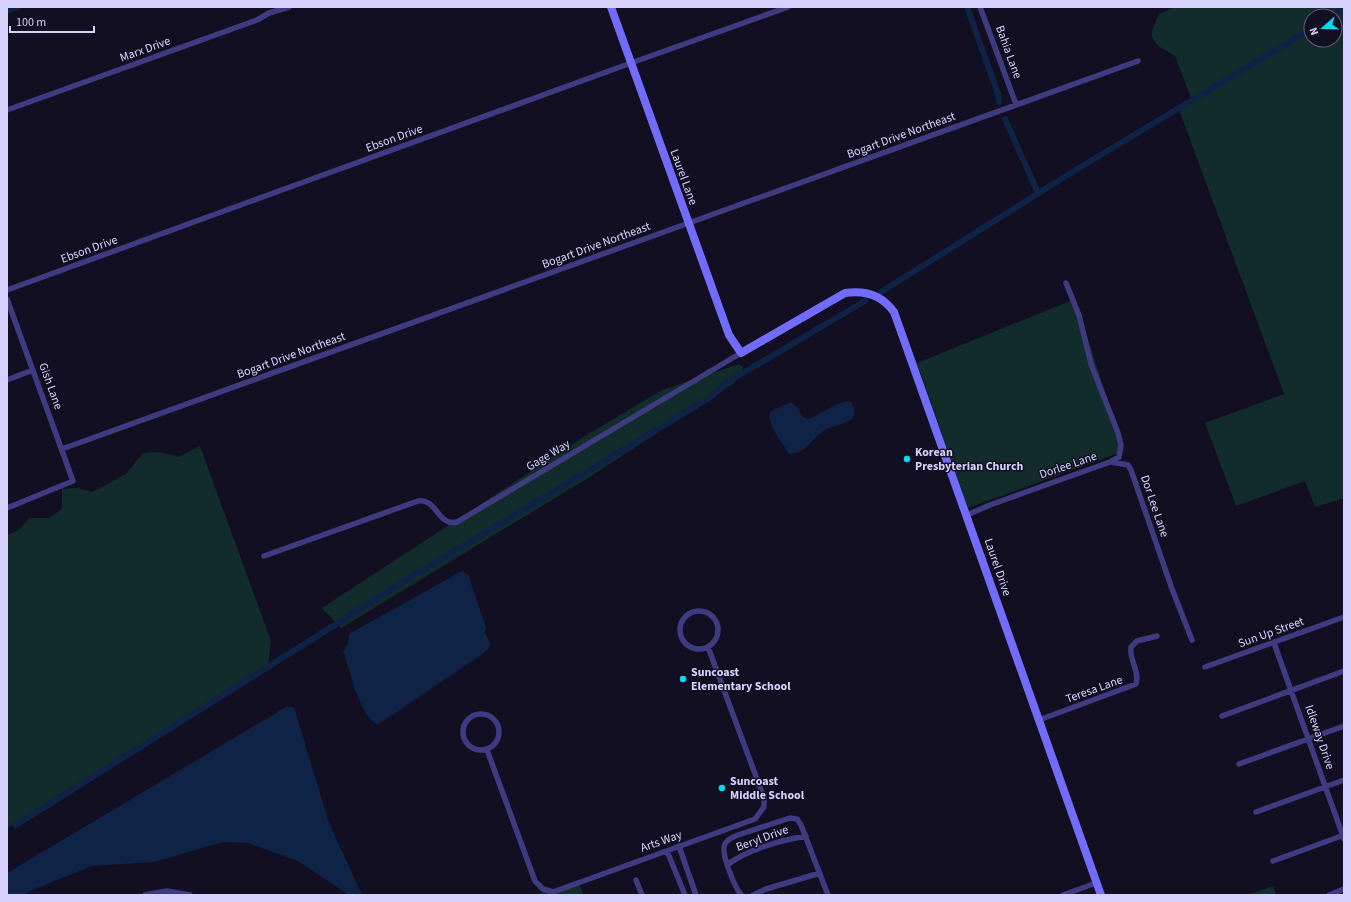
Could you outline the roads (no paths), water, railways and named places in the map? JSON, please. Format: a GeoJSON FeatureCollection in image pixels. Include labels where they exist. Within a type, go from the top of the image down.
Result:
{"type":"FeatureCollection","features":[{"type":"Feature","properties":{"kind":"street","name":"Marx Drive"},"geometry":{"type":"LineString","coordinates":[[7,110],[257,20],[269,13],[289,7]]}},
{"type":"Feature","properties":{"kind":"street","name":"Laurel Lane"},"geometry":{"type":"LineString","coordinates":[[611,7],[729,335],[741,353]]}},
{"type":"Feature","properties":{"kind":"street","name":"Ebson Drive"},"geometry":{"type":"LineString","coordinates":[[7,290],[788,7]]}},
{"type":"Feature","properties":{"kind":"street","name":"Bahia Lane"},"geometry":{"type":"LineString","coordinates":[[980,7],[1016,104]]}},
{"type":"Feature","properties":{"kind":"street","name":"Bogart Drive Northeast"},"geometry":{"type":"LineString","coordinates":[[62,449],[1138,61]]}},
{"type":"Feature","properties":{"kind":"street"},"geometry":{"type":"LineString","coordinates":[[1066,283],[1079,315],[1091,364],[1118,433],[1121,445],[1120,457],[1110,462]]}},
{"type":"Feature","properties":{"kind":"street","name":"Laurel Drive"},"geometry":{"type":"LineString","coordinates":[[833,299],[845,294],[865,293],[884,300],[894,312],[1100,895]]}},
{"type":"Feature","properties":{"kind":"street","name":"Gish Lane"},"geometry":{"type":"LineString","coordinates":[[7,299],[73,481],[7,508]]}},
{"type":"Feature","properties":{"kind":"street","name":"Gage Way"},"geometry":{"type":"LineString","coordinates":[[264,556],[418,501],[424,500],[430,502],[445,521],[451,524],[457,522],[833,299]]}},
{"type":"Feature","properties":{"kind":"street"},"geometry":{"type":"LineString","coordinates":[[7,380],[33,370]]}},
{"type":"Feature","properties":{"kind":"street","name":"Dorlee Lane"},"geometry":{"type":"LineString","coordinates":[[967,515],[990,504],[1110,462]]}},
{"type":"Feature","properties":{"kind":"street","name":"Dor Lee Lane"},"geometry":{"type":"LineString","coordinates":[[1110,462],[1128,465],[1131,470],[1172,588],[1192,640]]}},
{"type":"Feature","properties":{"kind":"street"},"geometry":{"type":"LineString","coordinates":[[704,612],[715,619],[718,632],[717,638],[708,647],[696,649],[686,643],[683,639],[681,627],[683,622],[691,613],[704,612]]}},
{"type":"Feature","properties":{"kind":"street","name":"Sun Up Street"},"geometry":{"type":"LineString","coordinates":[[1205,667],[1344,617]]}},
{"type":"Feature","properties":{"kind":"street","name":"Teresa Lane"},"geometry":{"type":"LineString","coordinates":[[1039,720],[1136,684],[1138,678],[1131,659],[1131,646],[1137,641],[1156,636]]}},
{"type":"Feature","properties":{"kind":"street","name":"Idleway Drive"},"geometry":{"type":"LineString","coordinates":[[1274,643],[1344,836]]}},
{"type":"Feature","properties":{"kind":"street","name":"Arts Way"},"geometry":{"type":"LineString","coordinates":[[487,750],[536,881],[543,889],[553,892],[755,819],[764,807],[764,798],[708,647]]}},
{"type":"Feature","properties":{"kind":"street"},"geometry":{"type":"LineString","coordinates":[[1222,716],[1344,671]]}},
{"type":"Feature","properties":{"kind":"street"},"geometry":{"type":"LineString","coordinates":[[479,714],[490,716],[498,725],[498,737],[492,747],[487,750],[476,750],[466,744],[463,739],[462,728],[468,718],[473,715],[479,714]]}},
{"type":"Feature","properties":{"kind":"street"},"geometry":{"type":"LineString","coordinates":[[1239,764],[1344,726]]}},
{"type":"Feature","properties":{"kind":"street"},"geometry":{"type":"LineString","coordinates":[[1256,812],[1344,780]]}},
{"type":"Feature","properties":{"kind":"street","name":"Beryl Drive"},"geometry":{"type":"LineString","coordinates":[[741,895],[727,865],[723,850],[725,844],[729,839],[738,835],[790,818],[797,819],[806,836],[828,895]]}},
{"type":"Feature","properties":{"kind":"street","name":"Beryl Drive"},"geometry":{"type":"LineString","coordinates":[[727,865],[744,855],[794,838],[806,836]]}},
{"type":"Feature","properties":{"kind":"street"},"geometry":{"type":"LineString","coordinates":[[1273,861],[1344,836]]}},
{"type":"Feature","properties":{"kind":"street"},"geometry":{"type":"LineString","coordinates":[[679,846],[696,895]]}},
{"type":"Feature","properties":{"kind":"street"},"geometry":{"type":"LineString","coordinates":[[667,851],[685,895]]}},
{"type":"Feature","properties":{"kind":"street"},"geometry":{"type":"LineString","coordinates":[[753,895],[766,889],[820,873]]}},
{"type":"Feature","properties":{"kind":"street"},"geometry":{"type":"LineString","coordinates":[[636,880],[642,895]]}},
{"type":"Feature","properties":{"kind":"street"},"geometry":{"type":"LineString","coordinates":[[1063,895],[1096,883]]}},
{"type":"Feature","properties":{"kind":"street"},"geometry":{"type":"LineString","coordinates":[[1329,895],[1344,890]]}},
{"type":"Feature","properties":{"kind":"street"},"geometry":{"type":"LineString","coordinates":[[145,895],[167,891],[190,895]]}},
{"type":"Feature","properties":{"kind":"water"},"geometry":{"type":"Polygon","coordinates":[[[848,401],[852,403],[855,412],[852,419],[822,432],[804,449],[795,453],[789,454],[772,427],[770,421],[771,411],[791,402],[798,408],[802,417],[810,419],[835,405],[848,401]]]}},
{"type":"Feature","properties":{"kind":"water"},"geometry":{"type":"Polygon","coordinates":[[[462,571],[468,575],[484,621],[486,628],[485,632],[491,645],[484,653],[377,725],[370,719],[360,702],[343,651],[348,643],[349,634],[462,571]]]}},
{"type":"Feature","properties":{"kind":"water"},"geometry":{"type":"Polygon","coordinates":[[[286,707],[294,707],[329,823],[362,895],[349,895],[298,861],[248,843],[223,842],[154,862],[92,866],[30,891],[25,895],[7,895],[7,873],[286,707]]]}},
{"type":"Feature","properties":{"kind":"waterway"},"geometry":{"type":"LineString","coordinates":[[7,11],[18,7]]}},
{"type":"Feature","properties":{"kind":"waterway"},"geometry":{"type":"LineString","coordinates":[[967,7],[998,94],[999,102]]}},
{"type":"Feature","properties":{"kind":"waterway"},"geometry":{"type":"LineString","coordinates":[[881,292],[1074,171],[1303,34]]}},
{"type":"Feature","properties":{"kind":"waterway"},"geometry":{"type":"LineString","coordinates":[[1005,119],[1038,193]]}},
{"type":"Feature","properties":{"kind":"waterway"},"geometry":{"type":"LineString","coordinates":[[16,825],[408,579],[711,397],[726,383],[865,301]]}},
{"type":"Feature","properties":{"kind":"place","name":"Korean Presbyterian Church"},"geometry":{"type":"Point","coordinates":[907,459]}},
{"type":"Feature","properties":{"kind":"place","name":"Suncoast Elementary School"},"geometry":{"type":"Point","coordinates":[683,679]}},
{"type":"Feature","properties":{"kind":"place","name":"Suncoast Middle School"},"geometry":{"type":"Point","coordinates":[722,788]}}]}
